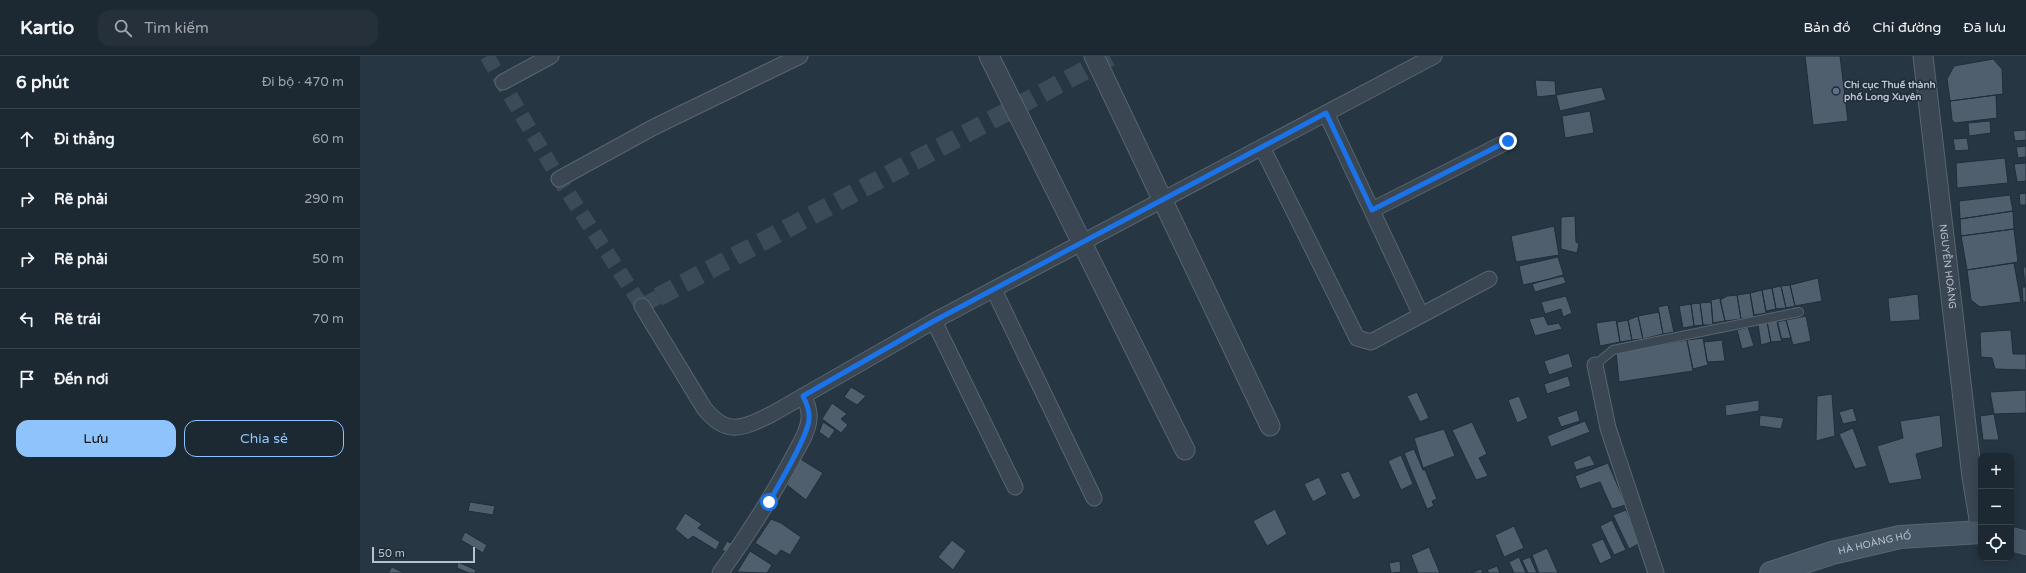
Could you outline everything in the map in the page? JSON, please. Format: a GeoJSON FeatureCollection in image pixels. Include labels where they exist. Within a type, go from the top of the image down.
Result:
{"type":"FeatureCollection","features":[{"type":"Feature","properties":{"kind":"main road","name":"HÀ HOÀNG HỔ"},"geometry":{"type":"LineString","coordinates":[[1771,573],[1832,553],[1900,537],[1978,532]]}},
{"type":"Feature","properties":{"kind":"main road"},"geometry":{"type":"LineString","coordinates":[[2014,540],[2026,543]]}},
{"type":"Feature","properties":{"kind":"street"},"geometry":{"type":"LineString","coordinates":[[503,82],[551,56]]}},
{"type":"Feature","properties":{"kind":"street"},"geometry":{"type":"LineString","coordinates":[[559,179],[654,127],[800,56]]}},
{"type":"Feature","properties":{"kind":"street"},"geometry":{"type":"LineString","coordinates":[[989,56],[1186,450]]}},
{"type":"Feature","properties":{"kind":"street"},"geometry":{"type":"LineString","coordinates":[[1094,56],[1270,426]]}},
{"type":"Feature","properties":{"kind":"street"},"geometry":{"type":"LineString","coordinates":[[642,306],[704,408],[712,418],[722,425],[732,428],[746,426],[803,396],[934,321],[1434,56]]}},
{"type":"Feature","properties":{"kind":"street","name":"NGUYỄN HOÀNG"},"geometry":{"type":"LineString","coordinates":[[1923,56],[1972,477],[1980,525]]}},
{"type":"Feature","properties":{"kind":"street"},"geometry":{"type":"LineString","coordinates":[[1326,113],[1420,315]]}},
{"type":"Feature","properties":{"kind":"street"},"geometry":{"type":"LineString","coordinates":[[1372,210],[1508,141]]}},
{"type":"Feature","properties":{"kind":"street"},"geometry":{"type":"LineString","coordinates":[[1262,147],[1357,338],[1371,342],[1489,279]]}},
{"type":"Feature","properties":{"kind":"street"},"geometry":{"type":"LineString","coordinates":[[994,290],[1094,498]]}},
{"type":"Feature","properties":{"kind":"street"},"geometry":{"type":"LineString","coordinates":[[934,321],[1015,487]]}},
{"type":"Feature","properties":{"kind":"street"},"geometry":{"type":"LineString","coordinates":[[1595,365],[1608,428],[1656,571]]}},
{"type":"Feature","properties":{"kind":"street"},"geometry":{"type":"LineString","coordinates":[[720,573],[752,530],[769,502],[808,426],[809,412],[803,396]]}},
{"type":"Feature","properties":{"kind":"lane"},"geometry":{"type":"LineString","coordinates":[[1595,365],[1613,350],[1799,312]]}},
{"type":"Feature","properties":{"kind":"building"},"geometry":{"type":"Polygon","coordinates":[[[1805,56],[1840,56],[1848,121],[1813,125],[1805,56]]]}},
{"type":"Feature","properties":{"kind":"building"},"geometry":{"type":"Polygon","coordinates":[[[1993,59],[2002,69],[2003,94],[1950,101],[1947,79],[1954,66],[1993,59]]]}},
{"type":"Feature","properties":{"kind":"building"},"geometry":{"type":"Polygon","coordinates":[[[1535,80],[1555,81],[1556,95],[1537,97],[1535,80]]]}},
{"type":"Feature","properties":{"kind":"building"},"geometry":{"type":"Polygon","coordinates":[[[1602,87],[1606,100],[1560,111],[1556,95],[1602,87]]]}},
{"type":"Feature","properties":{"kind":"building"},"geometry":{"type":"Polygon","coordinates":[[[1996,95],[1997,118],[1955,123],[1952,120],[1950,101],[1996,95]]]}},
{"type":"Feature","properties":{"kind":"building"},"geometry":{"type":"Polygon","coordinates":[[[1590,111],[1594,133],[1565,138],[1562,116],[1590,111]]]}},
{"type":"Feature","properties":{"kind":"building"},"geometry":{"type":"Polygon","coordinates":[[[1990,121],[1991,133],[1969,136],[1968,123],[1990,121]]]}},
{"type":"Feature","properties":{"kind":"building"},"geometry":{"type":"Polygon","coordinates":[[[2026,130],[2026,140],[2015,141],[2013,131],[2026,130]]]}},
{"type":"Feature","properties":{"kind":"building"},"geometry":{"type":"Polygon","coordinates":[[[1967,138],[1969,150],[1955,151],[1953,139],[1967,138]]]}},
{"type":"Feature","properties":{"kind":"building"},"geometry":{"type":"Polygon","coordinates":[[[2026,146],[2026,157],[2018,158],[2016,147],[2026,146]]]}},
{"type":"Feature","properties":{"kind":"building"},"geometry":{"type":"Polygon","coordinates":[[[2005,158],[2008,183],[1957,188],[1956,163],[2005,158]]]}},
{"type":"Feature","properties":{"kind":"building"},"geometry":{"type":"Polygon","coordinates":[[[2026,163],[2026,181],[2017,182],[2014,164],[2026,163]]]}},
{"type":"Feature","properties":{"kind":"building"},"geometry":{"type":"Polygon","coordinates":[[[2026,193],[2026,205],[2020,205],[2019,194],[2026,193]]]}},
{"type":"Feature","properties":{"kind":"building"},"geometry":{"type":"Polygon","coordinates":[[[2010,195],[2013,211],[1960,219],[1959,201],[2010,195]]]}},
{"type":"Feature","properties":{"kind":"building"},"geometry":{"type":"Polygon","coordinates":[[[2013,211],[2014,229],[1961,236],[1960,219],[2013,211]]]}},
{"type":"Feature","properties":{"kind":"building"},"geometry":{"type":"Polygon","coordinates":[[[1575,216],[1576,242],[1579,244],[1577,253],[1561,249],[1561,217],[1575,216]]]}},
{"type":"Feature","properties":{"kind":"building"},"geometry":{"type":"Polygon","coordinates":[[[1554,226],[1559,255],[1516,262],[1511,236],[1554,226]]]}},
{"type":"Feature","properties":{"kind":"building"},"geometry":{"type":"Polygon","coordinates":[[[2014,229],[2018,262],[1967,270],[1961,236],[2014,229]]]}},
{"type":"Feature","properties":{"kind":"building"},"geometry":{"type":"Polygon","coordinates":[[[1558,257],[1564,276],[1523,285],[1519,266],[1558,257]]]}},
{"type":"Feature","properties":{"kind":"building"},"geometry":{"type":"Polygon","coordinates":[[[2014,263],[2021,302],[1980,307],[1971,300],[1967,270],[2014,263]]]}},
{"type":"Feature","properties":{"kind":"building"},"geometry":{"type":"Polygon","coordinates":[[[2023,267],[2026,267],[2026,285],[2025,285],[2023,267]]]}},
{"type":"Feature","properties":{"kind":"building"},"geometry":{"type":"Polygon","coordinates":[[[1563,275],[1566,283],[1535,292],[1532,284],[1563,275]]]}},
{"type":"Feature","properties":{"kind":"building"},"geometry":{"type":"Polygon","coordinates":[[[1818,278],[1822,301],[1795,306],[1790,285],[1818,278]]]}},
{"type":"Feature","properties":{"kind":"building"},"geometry":{"type":"Polygon","coordinates":[[[1790,285],[1795,306],[1786,308],[1781,286],[1790,285]]]}},
{"type":"Feature","properties":{"kind":"building"},"geometry":{"type":"Polygon","coordinates":[[[1781,286],[1786,308],[1776,309],[1772,288],[1781,286]]]}},
{"type":"Feature","properties":{"kind":"building"},"geometry":{"type":"Polygon","coordinates":[[[2022,287],[2026,287],[2026,302],[2023,302],[2022,287]]]}},
{"type":"Feature","properties":{"kind":"building"},"geometry":{"type":"Polygon","coordinates":[[[1772,288],[1776,309],[1766,311],[1762,290],[1772,288]]]}},
{"type":"Feature","properties":{"kind":"building"},"geometry":{"type":"Polygon","coordinates":[[[1762,290],[1766,313],[1754,315],[1750,293],[1762,290]]]}},
{"type":"Feature","properties":{"kind":"building"},"geometry":{"type":"Polygon","coordinates":[[[1750,293],[1754,317],[1741,319],[1737,295],[1750,293]]]}},
{"type":"Feature","properties":{"kind":"building"},"geometry":{"type":"Polygon","coordinates":[[[1918,294],[1920,320],[1890,322],[1888,298],[1918,294]]]}},
{"type":"Feature","properties":{"kind":"building"},"geometry":{"type":"Polygon","coordinates":[[[1737,295],[1741,319],[1725,321],[1720,300],[1727,296],[1737,295]]]}},
{"type":"Feature","properties":{"kind":"building"},"geometry":{"type":"Polygon","coordinates":[[[1566,296],[1572,313],[1563,317],[1561,309],[1545,314],[1541,302],[1566,296]]]}},
{"type":"Feature","properties":{"kind":"building"},"geometry":{"type":"Polygon","coordinates":[[[1720,298],[1725,321],[1713,323],[1711,300],[1720,298]]]}},
{"type":"Feature","properties":{"kind":"building"},"geometry":{"type":"Polygon","coordinates":[[[1711,302],[1713,325],[1703,325],[1700,303],[1711,302]]]}},
{"type":"Feature","properties":{"kind":"building"},"geometry":{"type":"Polygon","coordinates":[[[1700,303],[1703,325],[1694,326],[1691,304],[1700,303]]]}},
{"type":"Feature","properties":{"kind":"building"},"geometry":{"type":"Polygon","coordinates":[[[1691,304],[1694,326],[1683,328],[1679,306],[1691,304]]]}},
{"type":"Feature","properties":{"kind":"building"},"geometry":{"type":"Polygon","coordinates":[[[1668,305],[1674,332],[1663,334],[1658,307],[1668,305]]]}},
{"type":"Feature","properties":{"kind":"building"},"geometry":{"type":"Polygon","coordinates":[[[1659,312],[1663,334],[1643,339],[1638,316],[1659,312]]]}},
{"type":"Feature","properties":{"kind":"building"},"geometry":{"type":"Polygon","coordinates":[[[1544,316],[1548,325],[1559,323],[1562,329],[1535,336],[1529,319],[1544,316]]]}},
{"type":"Feature","properties":{"kind":"building"},"geometry":{"type":"Polygon","coordinates":[[[1638,316],[1643,339],[1632,340],[1628,320],[1638,316]]]}},
{"type":"Feature","properties":{"kind":"building"},"geometry":{"type":"Polygon","coordinates":[[[1806,316],[1811,341],[1793,345],[1786,320],[1806,316]]]}},
{"type":"Feature","properties":{"kind":"building"},"geometry":{"type":"Polygon","coordinates":[[[1777,319],[1782,341],[1771,342],[1767,322],[1777,319]]]}},
{"type":"Feature","properties":{"kind":"building"},"geometry":{"type":"Polygon","coordinates":[[[1616,320],[1620,342],[1600,346],[1596,323],[1616,320]]]}},
{"type":"Feature","properties":{"kind":"building"},"geometry":{"type":"Polygon","coordinates":[[[1628,320],[1632,340],[1620,342],[1617,322],[1628,320]]]}},
{"type":"Feature","properties":{"kind":"building"},"geometry":{"type":"Polygon","coordinates":[[[1786,320],[1791,338],[1781,339],[1777,322],[1786,320]]]}},
{"type":"Feature","properties":{"kind":"building"},"geometry":{"type":"Polygon","coordinates":[[[1767,322],[1771,342],[1761,345],[1758,324],[1767,322]]]}},
{"type":"Feature","properties":{"kind":"building"},"geometry":{"type":"Polygon","coordinates":[[[1748,327],[1754,346],[1742,349],[1737,330],[1748,327]]]}},
{"type":"Feature","properties":{"kind":"building"},"geometry":{"type":"Polygon","coordinates":[[[2011,330],[2013,354],[2026,354],[2026,370],[1995,369],[1992,358],[1981,357],[1980,332],[2011,330]]]}},
{"type":"Feature","properties":{"kind":"building"},"geometry":{"type":"Polygon","coordinates":[[[1703,338],[1708,365],[1693,369],[1687,340],[1703,338]]]}},
{"type":"Feature","properties":{"kind":"building"},"geometry":{"type":"Polygon","coordinates":[[[1687,340],[1693,371],[1619,382],[1616,352],[1687,340]]]}},
{"type":"Feature","properties":{"kind":"building"},"geometry":{"type":"Polygon","coordinates":[[[1722,340],[1725,361],[1707,362],[1704,342],[1722,340]]]}},
{"type":"Feature","properties":{"kind":"building"},"geometry":{"type":"Polygon","coordinates":[[[1569,353],[1573,367],[1549,375],[1544,361],[1569,353]]]}},
{"type":"Feature","properties":{"kind":"building"},"geometry":{"type":"Polygon","coordinates":[[[1568,376],[1571,386],[1547,394],[1544,384],[1568,376]]]}},
{"type":"Feature","properties":{"kind":"building"},"geometry":{"type":"Polygon","coordinates":[[[851,387],[866,396],[857,405],[844,397],[851,387]]]}},
{"type":"Feature","properties":{"kind":"building"},"geometry":{"type":"Polygon","coordinates":[[[2026,390],[2026,413],[1994,414],[1990,392],[2026,390]]]}},
{"type":"Feature","properties":{"kind":"building"},"geometry":{"type":"Polygon","coordinates":[[[1417,392],[1429,418],[1420,422],[1407,396],[1417,392]]]}},
{"type":"Feature","properties":{"kind":"building"},"geometry":{"type":"Polygon","coordinates":[[[1832,394],[1835,436],[1816,441],[1817,396],[1832,394]]]}},
{"type":"Feature","properties":{"kind":"building"},"geometry":{"type":"Polygon","coordinates":[[[1519,396],[1528,418],[1517,423],[1508,400],[1519,396]]]}},
{"type":"Feature","properties":{"kind":"building"},"geometry":{"type":"Polygon","coordinates":[[[1759,400],[1759,411],[1726,416],[1725,405],[1759,400]]]}},
{"type":"Feature","properties":{"kind":"building"},"geometry":{"type":"Polygon","coordinates":[[[832,403],[847,414],[841,419],[848,425],[841,433],[822,419],[832,403]]]}},
{"type":"Feature","properties":{"kind":"building"},"geometry":{"type":"Polygon","coordinates":[[[1853,408],[1857,421],[1843,424],[1839,412],[1853,408]]]}},
{"type":"Feature","properties":{"kind":"building"},"geometry":{"type":"Polygon","coordinates":[[[1577,410],[1580,421],[1561,427],[1557,417],[1577,410]]]}},
{"type":"Feature","properties":{"kind":"building"},"geometry":{"type":"Polygon","coordinates":[[[1994,414],[1999,440],[1983,440],[1980,416],[1994,414]]]}},
{"type":"Feature","properties":{"kind":"building"},"geometry":{"type":"Polygon","coordinates":[[[1760,415],[1784,418],[1781,429],[1759,426],[1760,415]]]}},
{"type":"Feature","properties":{"kind":"building"},"geometry":{"type":"Polygon","coordinates":[[[1940,415],[1943,447],[1916,454],[1922,479],[1889,484],[1877,446],[1903,438],[1900,421],[1940,415]]]}},
{"type":"Feature","properties":{"kind":"building"},"geometry":{"type":"Polygon","coordinates":[[[1585,421],[1590,432],[1551,447],[1547,436],[1585,421]]]}},
{"type":"Feature","properties":{"kind":"building"},"geometry":{"type":"Polygon","coordinates":[[[823,422],[835,430],[829,439],[819,432],[823,422]]]}},
{"type":"Feature","properties":{"kind":"building"},"geometry":{"type":"Polygon","coordinates":[[[1472,422],[1487,454],[1479,458],[1488,476],[1476,480],[1452,430],[1472,422]]]}},
{"type":"Feature","properties":{"kind":"building"},"geometry":{"type":"Polygon","coordinates":[[[1853,428],[1867,466],[1855,469],[1839,434],[1853,428]]]}},
{"type":"Feature","properties":{"kind":"building"},"geometry":{"type":"Polygon","coordinates":[[[1444,429],[1455,456],[1423,468],[1414,438],[1444,429]]]}},
{"type":"Feature","properties":{"kind":"building"},"geometry":{"type":"Polygon","coordinates":[[[1414,449],[1423,470],[1425,470],[1437,499],[1432,501],[1434,506],[1427,509],[1404,453],[1414,449]]]}},
{"type":"Feature","properties":{"kind":"building"},"geometry":{"type":"Polygon","coordinates":[[[1401,455],[1413,484],[1401,490],[1388,461],[1401,455]]]}},
{"type":"Feature","properties":{"kind":"building"},"geometry":{"type":"Polygon","coordinates":[[[1590,455],[1595,465],[1576,470],[1573,462],[1590,455]]]}},
{"type":"Feature","properties":{"kind":"building"},"geometry":{"type":"Polygon","coordinates":[[[799,458],[823,473],[806,500],[787,485],[799,458]]]}},
{"type":"Feature","properties":{"kind":"building"},"geometry":{"type":"Polygon","coordinates":[[[1608,463],[1626,505],[1612,509],[1600,482],[1580,489],[1575,476],[1608,463]]]}},
{"type":"Feature","properties":{"kind":"building"},"geometry":{"type":"Polygon","coordinates":[[[1349,471],[1361,496],[1353,500],[1340,474],[1349,471]]]}},
{"type":"Feature","properties":{"kind":"building"},"geometry":{"type":"Polygon","coordinates":[[[1319,477],[1327,494],[1313,502],[1304,484],[1319,477]]]}},
{"type":"Feature","properties":{"kind":"building"},"geometry":{"type":"Polygon","coordinates":[[[470,502],[495,506],[493,515],[468,511],[470,502]]]}},
{"type":"Feature","properties":{"kind":"building"},"geometry":{"type":"Polygon","coordinates":[[[1275,509],[1287,534],[1267,546],[1253,521],[1275,509]]]}},
{"type":"Feature","properties":{"kind":"building"},"geometry":{"type":"Polygon","coordinates":[[[1626,510],[1640,543],[1629,549],[1613,515],[1626,510]]]}},
{"type":"Feature","properties":{"kind":"building"},"geometry":{"type":"Polygon","coordinates":[[[685,513],[702,524],[698,528],[720,542],[716,550],[693,536],[688,540],[675,529],[685,513]]]}},
{"type":"Feature","properties":{"kind":"building"},"geometry":{"type":"Polygon","coordinates":[[[771,519],[781,523],[801,537],[790,555],[781,550],[776,556],[755,543],[771,519]]]}},
{"type":"Feature","properties":{"kind":"building"},"geometry":{"type":"Polygon","coordinates":[[[1612,520],[1626,550],[1614,555],[1600,526],[1612,520]]]}},
{"type":"Feature","properties":{"kind":"building"},"geometry":{"type":"Polygon","coordinates":[[[1514,526],[1524,548],[1504,557],[1495,535],[1514,526]]]}},
{"type":"Feature","properties":{"kind":"building"},"geometry":{"type":"Polygon","coordinates":[[[465,532],[487,545],[483,553],[461,540],[465,532]]]}},
{"type":"Feature","properties":{"kind":"building"},"geometry":{"type":"Polygon","coordinates":[[[1603,539],[1612,558],[1600,564],[1591,544],[1603,539]]]}},
{"type":"Feature","properties":{"kind":"building"},"geometry":{"type":"Polygon","coordinates":[[[952,540],[966,551],[953,570],[938,557],[952,540]]]}},
{"type":"Feature","properties":{"kind":"building"},"geometry":{"type":"Polygon","coordinates":[[[727,541],[732,544],[726,552],[722,550],[727,541]]]}},
{"type":"Feature","properties":{"kind":"building"},"geometry":{"type":"Polygon","coordinates":[[[1429,547],[1440,573],[1418,573],[1411,555],[1429,547]]]}},
{"type":"Feature","properties":{"kind":"building"},"geometry":{"type":"Polygon","coordinates":[[[1547,548],[1558,573],[1539,573],[1532,555],[1547,548]]]}},
{"type":"Feature","properties":{"kind":"building"},"geometry":{"type":"Polygon","coordinates":[[[750,551],[772,565],[767,573],[737,572],[750,551]]]}},
{"type":"Feature","properties":{"kind":"building"},"geometry":{"type":"Polygon","coordinates":[[[1519,557],[1526,573],[1514,573],[1509,562],[1519,557]]]}},
{"type":"Feature","properties":{"kind":"building"},"geometry":{"type":"Polygon","coordinates":[[[1530,557],[1537,573],[1528,573],[1522,560],[1530,557]]]}},
{"type":"Feature","properties":{"kind":"building"},"geometry":{"type":"Polygon","coordinates":[[[1400,561],[1401,572],[1391,573],[1389,563],[1400,561]]]}},
{"type":"Feature","properties":{"kind":"building"},"geometry":{"type":"Polygon","coordinates":[[[458,562],[476,570],[475,573],[469,573],[457,568],[458,562]]]}},
{"type":"Feature","properties":{"kind":"building"},"geometry":{"type":"Polygon","coordinates":[[[1497,566],[1500,573],[1489,573],[1487,570],[1497,566]]]}},
{"type":"Feature","properties":{"kind":"building"},"geometry":{"type":"Polygon","coordinates":[[[392,567],[404,573],[388,573],[392,567]]]}},
{"type":"Feature","properties":{"kind":"building"},"geometry":{"type":"Polygon","coordinates":[[[1481,569],[1483,573],[1471,573],[1481,569]]]}},
{"type":"Feature","properties":{"kind":"tunnel"},"geometry":{"type":"LineString","coordinates":[[487,56],[559,179],[642,306],[658,297]]}},
{"type":"Feature","properties":{"kind":"tunnel"},"geometry":{"type":"LineString","coordinates":[[658,297],[1112,56]]}},
{"type":"Feature","properties":{"kind":"place","name":"Chi cục Thuế thành phố Long Xuyên"},"geometry":{"type":"Point","coordinates":[1836,91]}},
{"type":"Feature","properties":{"kind":"route"},"geometry":{"type":"LineString","coordinates":[[769,502],[808,426],[809,412],[803,396],[934,321],[1326,113],[1372,210],[1508,141]]}}]}
